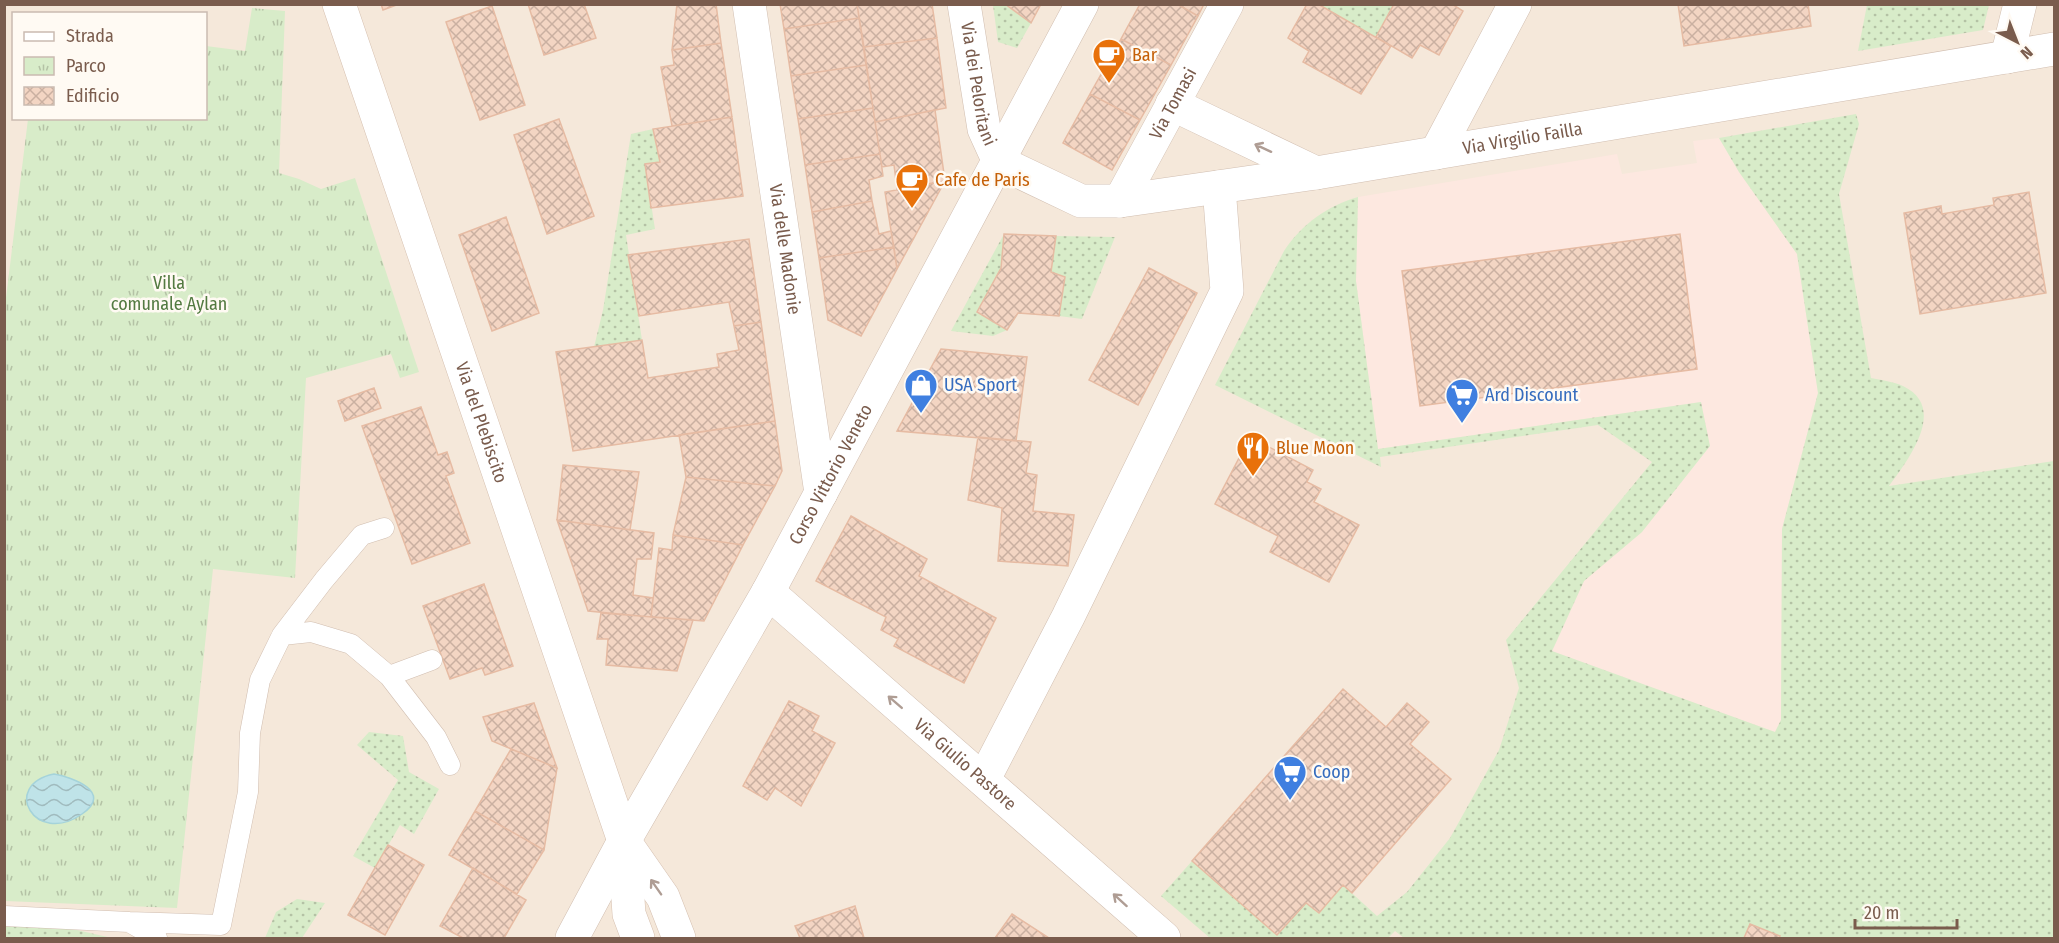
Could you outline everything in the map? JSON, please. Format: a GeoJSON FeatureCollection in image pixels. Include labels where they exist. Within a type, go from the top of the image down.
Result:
{"type":"FeatureCollection","features":[{"type":"Feature","properties":{"kind":"street","name":"Via del Plebiscito"},"geometry":{"type":"LineString","coordinates":[[339,4],[624,841]]}},
{"type":"Feature","properties":{"kind":"street","name":"Via delle Madonie"},"geometry":{"type":"LineString","coordinates":[[749,4],[820,494]]}},
{"type":"Feature","properties":{"kind":"street","name":"Via dei Peloritani"},"geometry":{"type":"LineString","coordinates":[[964,4],[984,129],[999,162]]}},
{"type":"Feature","properties":{"kind":"street","name":"Corso Vittorio Veneto"},"geometry":{"type":"LineString","coordinates":[[572,939],[624,841],[768,592],[1082,4]]}},
{"type":"Feature","properties":{"kind":"street","name":"Via Tomasi"},"geometry":{"type":"LineString","coordinates":[[1120,201],[1227,4]]}},
{"type":"Feature","properties":{"kind":"street"},"geometry":{"type":"LineString","coordinates":[[1436,153],[1515,4]]}},
{"type":"Feature","properties":{"kind":"street"},"geometry":{"type":"LineString","coordinates":[[2007,57],[2020,4]]}},
{"type":"Feature","properties":{"kind":"street","name":"Via Virgilio Failla"},"geometry":{"type":"LineString","coordinates":[[999,162],[1081,201],[1120,201],[1316,173],[2055,49]]}},
{"type":"Feature","properties":{"kind":"street"},"geometry":{"type":"LineString","coordinates":[[1172,105],[1316,173]]}},
{"type":"Feature","properties":{"kind":"street"},"geometry":{"type":"LineString","coordinates":[[984,779],[1068,617],[1227,291],[1219,188]]}},
{"type":"Feature","properties":{"kind":"street","name":"Via Giulio Pastore"},"geometry":{"type":"LineString","coordinates":[[768,592],[1164,939]]}},
{"type":"Feature","properties":{"kind":"street"},"geometry":{"type":"LineString","coordinates":[[624,841],[629,914],[638,939]]}},
{"type":"Feature","properties":{"kind":"street"},"geometry":{"type":"LineString","coordinates":[[624,841],[663,897],[679,939]]}},
{"type":"Feature","properties":{"kind":"lane"},"geometry":{"type":"LineString","coordinates":[[4,916],[221,925],[248,792],[250,733],[260,680],[282,635],[324,580],[362,536],[384,528]]}},
{"type":"Feature","properties":{"kind":"lane"},"geometry":{"type":"LineString","coordinates":[[282,635],[311,632],[351,644],[390,676],[436,737],[450,765]]}},
{"type":"Feature","properties":{"kind":"lane"},"geometry":{"type":"LineString","coordinates":[[390,676],[432,660]]}},
{"type":"Feature","properties":{"kind":"lane"},"geometry":{"type":"LineString","coordinates":[[129,922],[157,939]]}},
{"type":"Feature","properties":{"kind":"shaded area"},"geometry":{"type":"Polygon","coordinates":[[[5,5],[2054,5],[2054,938],[5,938],[5,5]]]}},
{"type":"Feature","properties":{"kind":"shaded area","name":"Ard Discount"},"geometry":{"type":"Polygon","coordinates":[[[1719,138],[1739,172],[1797,254],[1818,393],[1782,529],[1781,720],[1775,732],[1552,652],[1584,581],[1642,532],[1701,402],[1378,449],[1356,281],[1358,197],[1617,154],[1622,174],[1697,163],[1693,141],[1719,138]]]}},
{"type":"Feature","properties":{"kind":"green space"},"geometry":{"type":"Polygon","coordinates":[[[1322,4],[1394,5],[1376,37],[1321,6],[1322,4]]]}},
{"type":"Feature","properties":{"kind":"green space"},"geometry":{"type":"Polygon","coordinates":[[[1867,4],[1989,5],[1983,30],[1858,51],[1867,4]]]}},
{"type":"Feature","properties":{"kind":"green space"},"geometry":{"type":"Polygon","coordinates":[[[993,5],[1005,5],[1031,23],[1017,48],[998,42],[993,5]]]}},
{"type":"Feature","properties":{"kind":"green space","name":"Villa comunale Aylan"},"geometry":{"type":"Polygon","coordinates":[[[252,8],[285,11],[279,173],[321,189],[355,178],[419,372],[400,378],[391,354],[306,378],[295,578],[213,569],[177,908],[5,901],[4,314],[28,120],[207,120],[207,46],[245,51],[252,8]]]}},
{"type":"Feature","properties":{"kind":"green space"},"geometry":{"type":"Polygon","coordinates":[[[1856,114],[1859,124],[1839,194],[1871,378],[1903,386],[1916,396],[1923,407],[1924,421],[1920,435],[1889,486],[2054,461],[2054,938],[1404,938],[1395,931],[1388,938],[1210,938],[1161,896],[1192,861],[1277,935],[1306,903],[1343,885],[1377,916],[1407,892],[1450,838],[1499,750],[1519,688],[1506,640],[1652,462],[1598,425],[1380,457],[1381,467],[1215,385],[1291,241],[1316,217],[1336,205],[1358,197],[1356,281],[1378,449],[1701,402],[1710,446],[1642,532],[1584,581],[1552,651],[1775,732],[1781,720],[1782,529],[1818,393],[1797,254],[1739,172],[1719,138],[1856,114]]]}},
{"type":"Feature","properties":{"kind":"green space"},"geometry":{"type":"Polygon","coordinates":[[[653,129],[660,162],[645,164],[655,229],[626,235],[642,340],[594,347],[603,310],[631,134],[653,129]]]}},
{"type":"Feature","properties":{"kind":"green space"},"geometry":{"type":"Polygon","coordinates":[[[1004,234],[1001,268],[978,312],[1007,330],[993,336],[951,331],[1004,234]]]}},
{"type":"Feature","properties":{"kind":"green space"},"geometry":{"type":"Polygon","coordinates":[[[1056,236],[1115,237],[1082,319],[1059,316],[1065,277],[1051,272],[1056,236]]]}},
{"type":"Feature","properties":{"kind":"green space"},"geometry":{"type":"Polygon","coordinates":[[[369,732],[403,736],[409,772],[439,789],[414,834],[400,825],[375,868],[353,856],[398,780],[357,745],[369,732]]]}},
{"type":"Feature","properties":{"kind":"green space"},"geometry":{"type":"Polygon","coordinates":[[[297,899],[325,903],[302,938],[265,938],[276,912],[297,899]]]}},
{"type":"Feature","properties":{"kind":"green space"},"geometry":{"type":"Polygon","coordinates":[[[5,926],[68,928],[112,938],[5,938],[5,926]]]}},
{"type":"Feature","properties":{"kind":"water"},"geometry":{"type":"Polygon","coordinates":[[[54,774],[70,778],[87,787],[94,799],[91,806],[82,814],[65,822],[50,823],[38,819],[30,810],[27,800],[29,790],[38,780],[54,774]]]}},
{"type":"Feature","properties":{"kind":"building"},"geometry":{"type":"Polygon","coordinates":[[[381,4],[399,4],[383,10],[381,4]]]}},
{"type":"Feature","properties":{"kind":"building"},"geometry":{"type":"Polygon","coordinates":[[[528,4],[584,4],[596,38],[544,55],[528,4]]]}},
{"type":"Feature","properties":{"kind":"building"},"geometry":{"type":"Polygon","coordinates":[[[677,4],[716,4],[721,43],[672,50],[677,4]]]}},
{"type":"Feature","properties":{"kind":"building"},"geometry":{"type":"Polygon","coordinates":[[[780,4],[857,4],[859,18],[784,29],[780,4]]]}},
{"type":"Feature","properties":{"kind":"building"},"geometry":{"type":"Polygon","coordinates":[[[857,4],[932,4],[937,38],[864,47],[857,4]]]}},
{"type":"Feature","properties":{"kind":"building"},"geometry":{"type":"Polygon","coordinates":[[[1005,4],[1041,4],[1031,23],[1005,4]]]}},
{"type":"Feature","properties":{"kind":"building"},"geometry":{"type":"Polygon","coordinates":[[[1140,4],[1177,4],[1198,16],[1171,65],[1121,39],[1140,4]]]}},
{"type":"Feature","properties":{"kind":"building"},"geometry":{"type":"Polygon","coordinates":[[[1177,4],[1204,4],[1198,16],[1177,4]]]}},
{"type":"Feature","properties":{"kind":"building"},"geometry":{"type":"Polygon","coordinates":[[[1307,4],[1318,4],[1391,46],[1361,94],[1303,62],[1309,51],[1288,38],[1307,4]]]}},
{"type":"Feature","properties":{"kind":"building"},"geometry":{"type":"Polygon","coordinates":[[[1394,4],[1452,4],[1463,11],[1439,55],[1420,45],[1412,58],[1376,37],[1394,4]]]}},
{"type":"Feature","properties":{"kind":"building"},"geometry":{"type":"Polygon","coordinates":[[[1678,4],[1808,4],[1811,26],[1684,46],[1678,4]]]}},
{"type":"Feature","properties":{"kind":"building"},"geometry":{"type":"Polygon","coordinates":[[[492,6],[525,105],[480,120],[446,22],[492,6]]]}},
{"type":"Feature","properties":{"kind":"building"},"geometry":{"type":"Polygon","coordinates":[[[859,18],[866,65],[791,76],[784,29],[859,18]]]}},
{"type":"Feature","properties":{"kind":"building"},"geometry":{"type":"Polygon","coordinates":[[[937,38],[946,108],[875,122],[864,47],[937,38]]]}},
{"type":"Feature","properties":{"kind":"building"},"geometry":{"type":"Polygon","coordinates":[[[1121,39],[1171,65],[1140,120],[1090,94],[1121,39]]]}},
{"type":"Feature","properties":{"kind":"building"},"geometry":{"type":"Polygon","coordinates":[[[721,43],[732,117],[672,126],[661,67],[674,65],[672,50],[721,43]]]}},
{"type":"Feature","properties":{"kind":"building"},"geometry":{"type":"Polygon","coordinates":[[[866,65],[873,108],[798,119],[791,76],[866,65]]]}},
{"type":"Feature","properties":{"kind":"building"},"geometry":{"type":"Polygon","coordinates":[[[1090,94],[1140,120],[1112,170],[1063,143],[1090,94]]]}},
{"type":"Feature","properties":{"kind":"building"},"geometry":{"type":"Polygon","coordinates":[[[873,108],[880,154],[805,165],[798,119],[873,108]]]}},
{"type":"Feature","properties":{"kind":"building"},"geometry":{"type":"Polygon","coordinates":[[[935,110],[945,181],[897,189],[894,165],[882,167],[875,122],[935,110]]]}},
{"type":"Feature","properties":{"kind":"building"},"geometry":{"type":"Polygon","coordinates":[[[732,117],[743,196],[651,208],[645,164],[660,162],[653,129],[732,117]]]}},
{"type":"Feature","properties":{"kind":"building"},"geometry":{"type":"Polygon","coordinates":[[[559,119],[594,216],[547,234],[514,135],[559,119]]]}},
{"type":"Feature","properties":{"kind":"building"},"geometry":{"type":"Polygon","coordinates":[[[880,154],[883,176],[869,180],[872,201],[812,212],[805,165],[880,154]]]}},
{"type":"Feature","properties":{"kind":"building"},"geometry":{"type":"Polygon","coordinates":[[[945,181],[897,269],[885,192],[945,181]]]}},
{"type":"Feature","properties":{"kind":"building"},"geometry":{"type":"Polygon","coordinates":[[[2029,192],[2046,293],[1920,314],[1904,213],[1941,206],[1942,214],[1994,205],[1993,198],[2029,192]]]}},
{"type":"Feature","properties":{"kind":"building"},"geometry":{"type":"Polygon","coordinates":[[[872,201],[879,234],[891,231],[894,247],[819,258],[812,212],[872,201]]]}},
{"type":"Feature","properties":{"kind":"building"},"geometry":{"type":"Polygon","coordinates":[[[506,217],[539,313],[492,331],[459,235],[506,217]]]}},
{"type":"Feature","properties":{"kind":"building"},"geometry":{"type":"Polygon","coordinates":[[[1004,234],[1056,236],[1051,272],[1065,277],[1059,316],[1018,313],[1007,330],[977,312],[1001,268],[1004,234]]]}},
{"type":"Feature","properties":{"kind":"building"},"geometry":{"type":"Polygon","coordinates":[[[1680,234],[1697,369],[1420,406],[1402,271],[1680,234]]]}},
{"type":"Feature","properties":{"kind":"building"},"geometry":{"type":"Polygon","coordinates":[[[749,239],[761,322],[734,326],[729,302],[639,316],[628,255],[749,239]]]}},
{"type":"Feature","properties":{"kind":"building"},"geometry":{"type":"Polygon","coordinates":[[[894,247],[897,269],[861,336],[828,320],[819,258],[894,247]]]}},
{"type":"Feature","properties":{"kind":"building"},"geometry":{"type":"Polygon","coordinates":[[[1149,268],[1197,293],[1138,405],[1089,380],[1149,268]]]}},
{"type":"Feature","properties":{"kind":"building"},"geometry":{"type":"Polygon","coordinates":[[[761,322],[775,421],[573,451],[556,352],[642,340],[648,378],[719,367],[717,354],[739,350],[734,326],[761,322]]]}},
{"type":"Feature","properties":{"kind":"building"},"geometry":{"type":"Polygon","coordinates":[[[941,349],[1027,357],[1016,441],[897,431],[941,349]]]}},
{"type":"Feature","properties":{"kind":"building"},"geometry":{"type":"Polygon","coordinates":[[[374,388],[381,408],[345,421],[338,401],[374,388]]]}},
{"type":"Feature","properties":{"kind":"building"},"geometry":{"type":"Polygon","coordinates":[[[421,407],[438,455],[447,452],[454,473],[446,476],[470,543],[412,564],[362,426],[421,407]]]}},
{"type":"Feature","properties":{"kind":"building"},"geometry":{"type":"Polygon","coordinates":[[[775,421],[782,471],[775,486],[686,477],[679,435],[775,421]]]}},
{"type":"Feature","properties":{"kind":"building"},"geometry":{"type":"Polygon","coordinates":[[[978,437],[1031,442],[1026,473],[1037,475],[1033,511],[1074,515],[1068,566],[998,561],[1002,508],[968,500],[978,437]]]}},
{"type":"Feature","properties":{"kind":"building"},"geometry":{"type":"Polygon","coordinates":[[[1250,437],[1313,470],[1307,482],[1321,489],[1314,502],[1359,525],[1329,582],[1270,552],[1278,536],[1215,504],[1250,437]]]}},
{"type":"Feature","properties":{"kind":"building"},"geometry":{"type":"Polygon","coordinates":[[[563,465],[639,472],[630,530],[557,520],[563,465]]]}},
{"type":"Feature","properties":{"kind":"building"},"geometry":{"type":"Polygon","coordinates":[[[686,477],[775,486],[743,545],[673,535],[686,477]]]}},
{"type":"Feature","properties":{"kind":"building"},"geometry":{"type":"Polygon","coordinates":[[[851,516],[927,559],[919,576],[996,618],[964,683],[894,646],[898,639],[881,630],[886,617],[816,581],[851,516]]]}},
{"type":"Feature","properties":{"kind":"building"},"geometry":{"type":"Polygon","coordinates":[[[557,520],[654,533],[651,559],[637,559],[633,595],[653,598],[651,617],[588,611],[557,520]]]}},
{"type":"Feature","properties":{"kind":"building"},"geometry":{"type":"Polygon","coordinates":[[[673,535],[743,545],[704,621],[651,617],[659,548],[672,550],[673,535]]]}},
{"type":"Feature","properties":{"kind":"building"},"geometry":{"type":"Polygon","coordinates":[[[484,584],[513,666],[485,675],[482,668],[450,679],[423,606],[484,584]]]}},
{"type":"Feature","properties":{"kind":"building"},"geometry":{"type":"Polygon","coordinates":[[[601,613],[693,620],[677,671],[606,665],[608,639],[597,639],[601,613]]]}},
{"type":"Feature","properties":{"kind":"building"},"geometry":{"type":"Polygon","coordinates":[[[1343,689],[1386,727],[1407,703],[1429,722],[1410,744],[1451,779],[1352,893],[1343,885],[1319,913],[1306,903],[1277,935],[1192,861],[1343,689]]]}},
{"type":"Feature","properties":{"kind":"building"},"geometry":{"type":"Polygon","coordinates":[[[789,701],[819,716],[812,731],[835,743],[801,806],[775,788],[767,800],[743,786],[789,701]]]}},
{"type":"Feature","properties":{"kind":"building"},"geometry":{"type":"Polygon","coordinates":[[[534,703],[557,768],[492,741],[483,717],[534,703]]]}},
{"type":"Feature","properties":{"kind":"building"},"geometry":{"type":"Polygon","coordinates":[[[511,749],[557,768],[544,850],[475,811],[511,749]]]}},
{"type":"Feature","properties":{"kind":"building"},"geometry":{"type":"Polygon","coordinates":[[[475,811],[544,850],[517,894],[449,855],[475,811]]]}},
{"type":"Feature","properties":{"kind":"building"},"geometry":{"type":"Polygon","coordinates":[[[388,845],[424,865],[385,935],[348,915],[388,845]]]}},
{"type":"Feature","properties":{"kind":"building"},"geometry":{"type":"Polygon","coordinates":[[[473,868],[526,900],[504,938],[463,938],[440,926],[473,868]]]}},
{"type":"Feature","properties":{"kind":"building"},"geometry":{"type":"Polygon","coordinates":[[[855,906],[864,938],[800,938],[795,926],[855,906]]]}},
{"type":"Feature","properties":{"kind":"building"},"geometry":{"type":"Polygon","coordinates":[[[1012,914],[1049,938],[995,938],[1012,914]]]}},
{"type":"Feature","properties":{"kind":"building"},"geometry":{"type":"Polygon","coordinates":[[[1750,924],[1780,936],[1779,938],[1744,938],[1750,924]]]}},
{"type":"Feature","properties":{"kind":"place","name":"Bar"},"geometry":{"type":"Point","coordinates":[1109,84]}},
{"type":"Feature","properties":{"kind":"place","name":"Cafe de Paris"},"geometry":{"type":"Point","coordinates":[912,209]}},
{"type":"Feature","properties":{"kind":"place","name":"USA Sport"},"geometry":{"type":"Point","coordinates":[921,414]}},
{"type":"Feature","properties":{"kind":"place","name":"Ard Discount"},"geometry":{"type":"Point","coordinates":[1462,424]}},
{"type":"Feature","properties":{"kind":"place","name":"Blue Moon"},"geometry":{"type":"Point","coordinates":[1253,477]}},
{"type":"Feature","properties":{"kind":"place","name":"Coop"},"geometry":{"type":"Point","coordinates":[1290,801]}}]}
